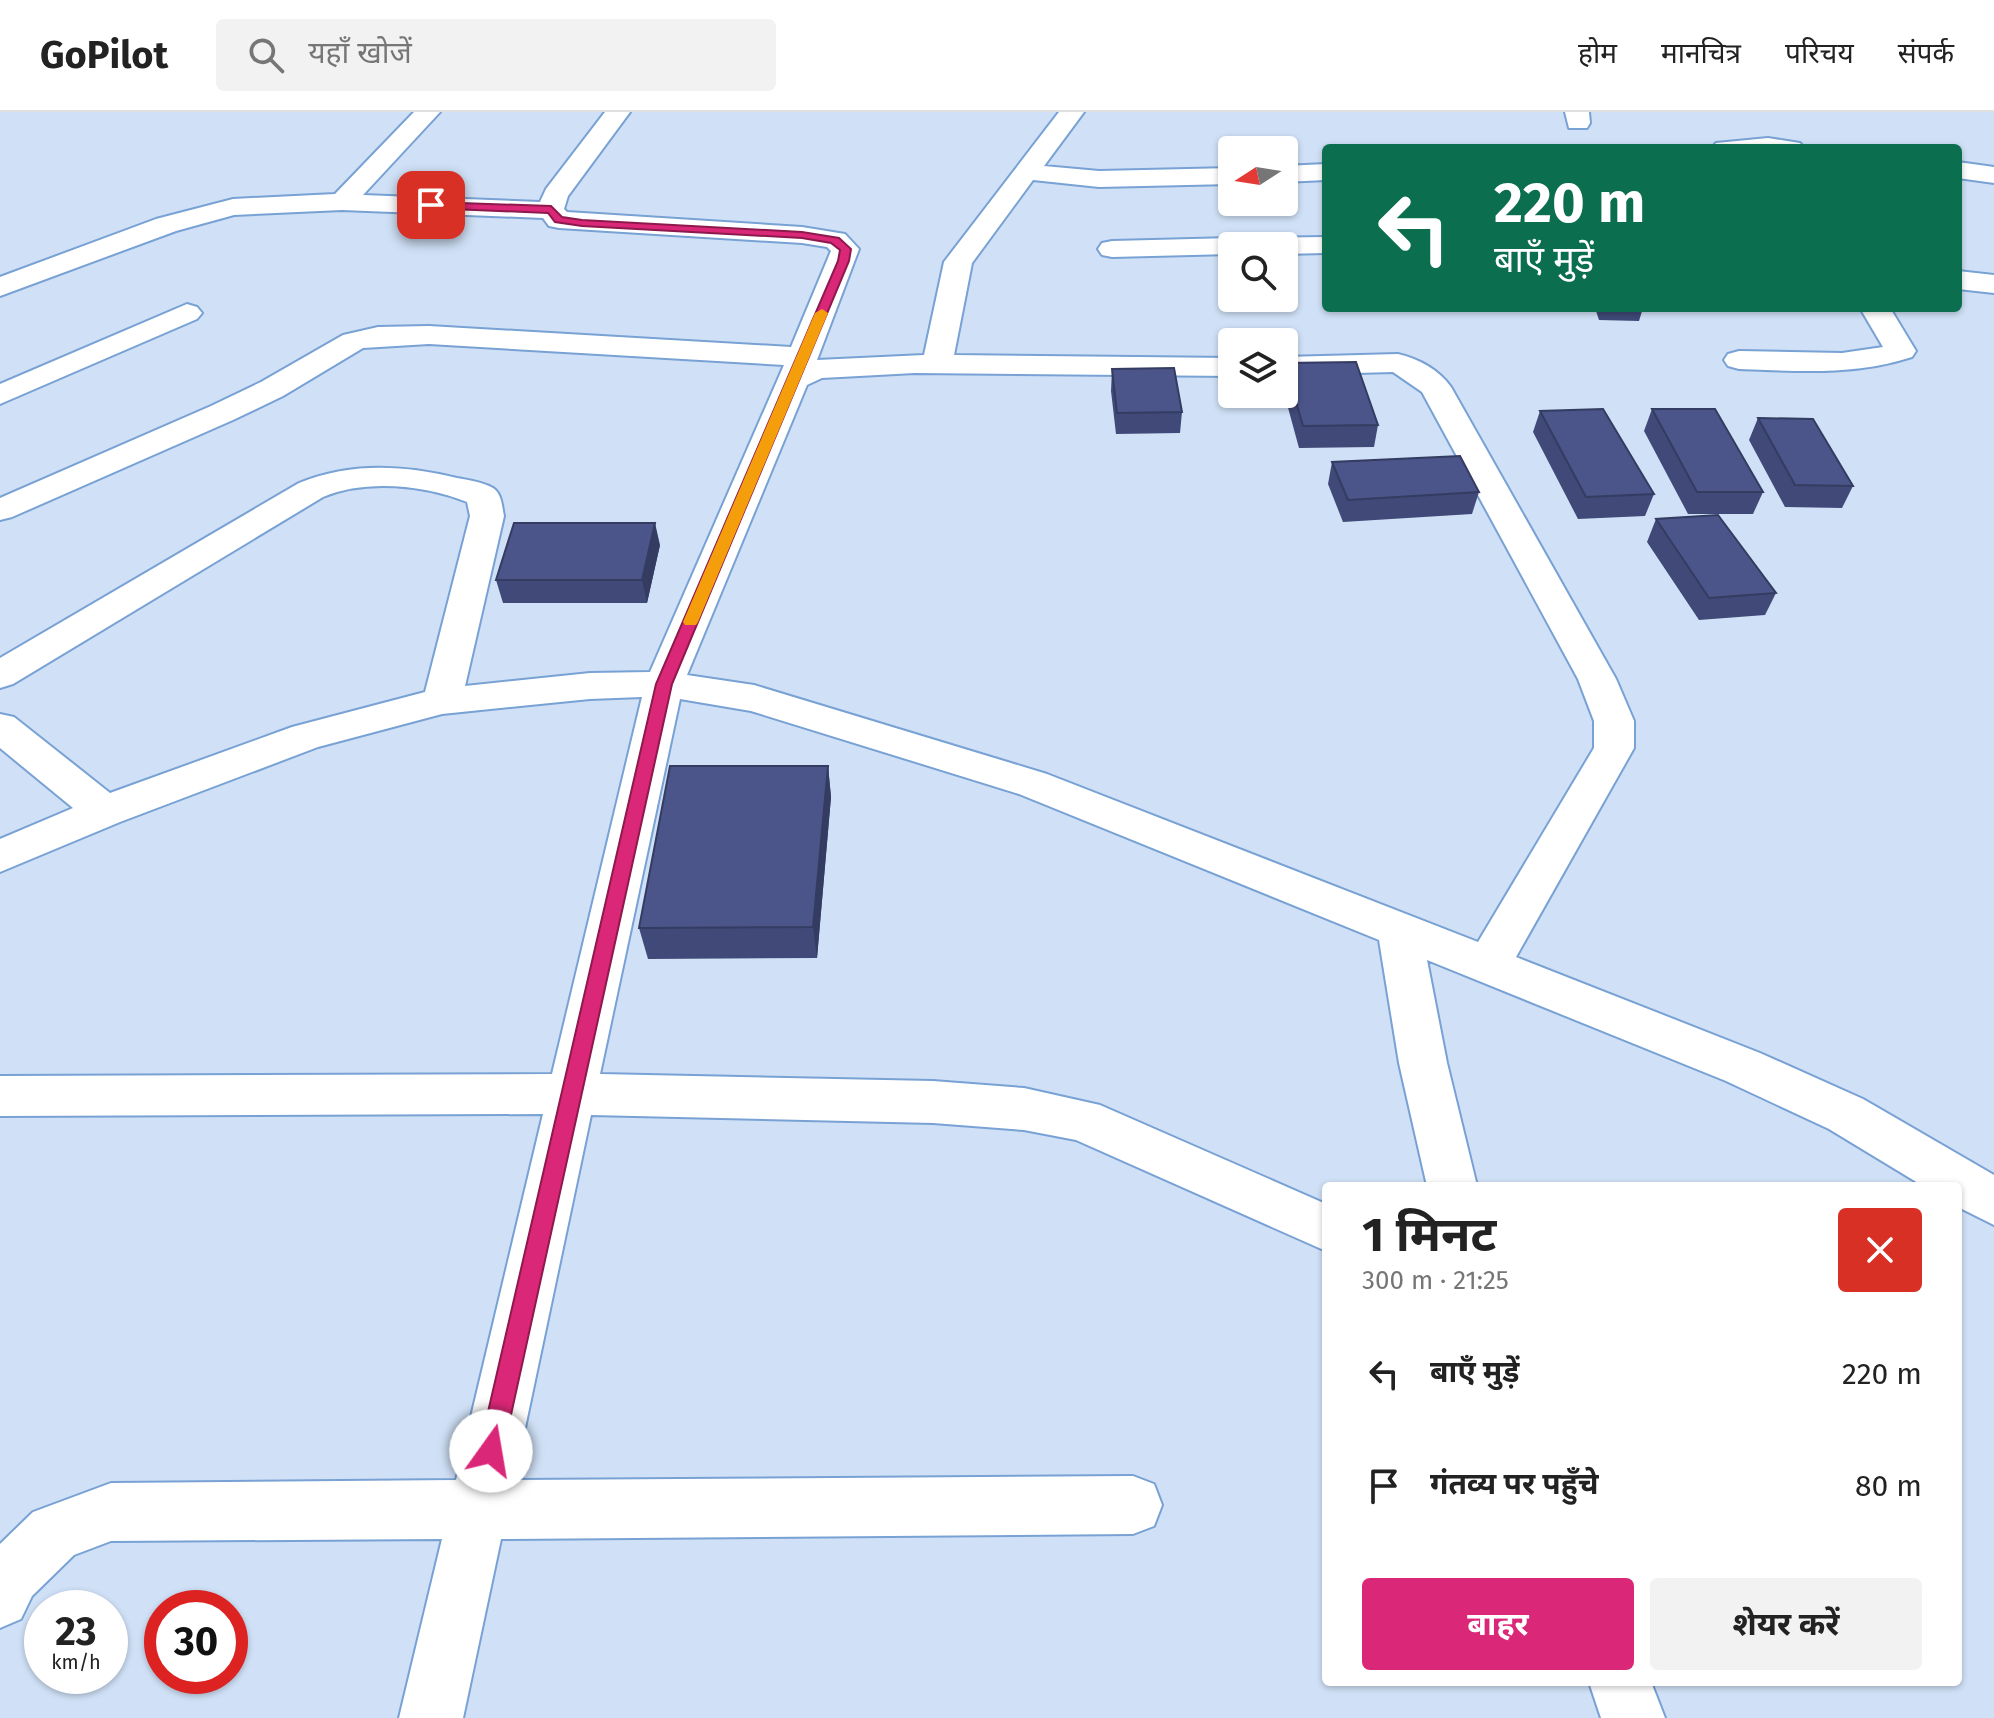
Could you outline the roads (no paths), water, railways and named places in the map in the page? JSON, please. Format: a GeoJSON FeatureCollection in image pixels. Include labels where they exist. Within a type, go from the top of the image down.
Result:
{"type":"FeatureCollection","features":[{"type":"Feature","properties":{"kind":"street"},"geometry":{"type":"LineString","coordinates":[[342,202],[428,112]]}},
{"type":"Feature","properties":{"kind":"street"},"geometry":{"type":"LineString","coordinates":[[551,210],[555,195],[618,112]]}},
{"type":"Feature","properties":{"kind":"street"},"geometry":{"type":"LineString","coordinates":[[937,365],[958,262],[1072,112]]}},
{"type":"Feature","properties":{"kind":"street"},"geometry":{"type":"LineString","coordinates":[[1962,171],[1994,175]]}},
{"type":"Feature","properties":{"kind":"street"},"geometry":{"type":"LineString","coordinates":[[1028,172],[1099,179],[1218,176]]}},
{"type":"Feature","properties":{"kind":"street"},"geometry":{"type":"LineString","coordinates":[[1298,173],[1322,172]]}},
{"type":"Feature","properties":{"kind":"street"},"geometry":{"type":"LineString","coordinates":[[0,287],[200,214],[233,207],[342,202],[551,210],[559,220],[802,235],[835,240],[845,249],[843,261],[664,684],[431,1718]]}},
{"type":"Feature","properties":{"kind":"street"},"geometry":{"type":"LineString","coordinates":[[1298,245],[1322,245]]}},
{"type":"Feature","properties":{"kind":"street"},"geometry":{"type":"LineString","coordinates":[[1112,249],[1218,246]]}},
{"type":"Feature","properties":{"kind":"street"},"geometry":{"type":"LineString","coordinates":[[1962,280],[1994,284]]}},
{"type":"Feature","properties":{"kind":"street"},"geometry":{"type":"LineString","coordinates":[[1739,360],[1883,359],[1901,351],[1877,312]]}},
{"type":"Feature","properties":{"kind":"street"},"geometry":{"type":"LineString","coordinates":[[0,395],[187,313]]}},
{"type":"Feature","properties":{"kind":"street"},"geometry":{"type":"LineString","coordinates":[[0,510],[222,413],[272,389],[354,341],[378,336],[429,335],[816,369],[937,365],[1218,367]]}},
{"type":"Feature","properties":{"kind":"street"},"geometry":{"type":"LineString","coordinates":[[1298,366],[1398,363],[1416,371],[1435,387],[1597,679],[1614,721],[1614,748],[1488,965]]}},
{"type":"Feature","properties":{"kind":"street"},"geometry":{"type":"LineString","coordinates":[[0,675],[311,490],[341,479],[373,477],[462,486],[483,496],[487,516],[442,701]]}},
{"type":"Feature","properties":{"kind":"street"},"geometry":{"type":"LineString","coordinates":[[0,856],[105,811],[306,737],[442,701],[590,686],[664,684],[754,698],[1033,784],[1743,1067],[1820,1102],[1959,1182]]}},
{"type":"Feature","properties":{"kind":"street"},"geometry":{"type":"LineString","coordinates":[[0,727],[105,811]]}},
{"type":"Feature","properties":{"kind":"street"},"geometry":{"type":"LineString","coordinates":[[1399,930],[1423,1063],[1451,1182]]}},
{"type":"Feature","properties":{"kind":"street"},"geometry":{"type":"LineString","coordinates":[[0,1096],[571,1094],[933,1102],[1024,1109],[1083,1120],[1322,1226]]}},
{"type":"Feature","properties":{"kind":"street"},"geometry":{"type":"LineString","coordinates":[[1962,1184],[1994,1202]]}},
{"type":"Feature","properties":{"kind":"street"},"geometry":{"type":"LineString","coordinates":[[0,1598],[11,1575],[54,1533],[111,1512],[1133,1505]]}},
{"type":"Feature","properties":{"kind":"street"},"geometry":{"type":"LineString","coordinates":[[1621,1686],[1633,1718]]}}]}
